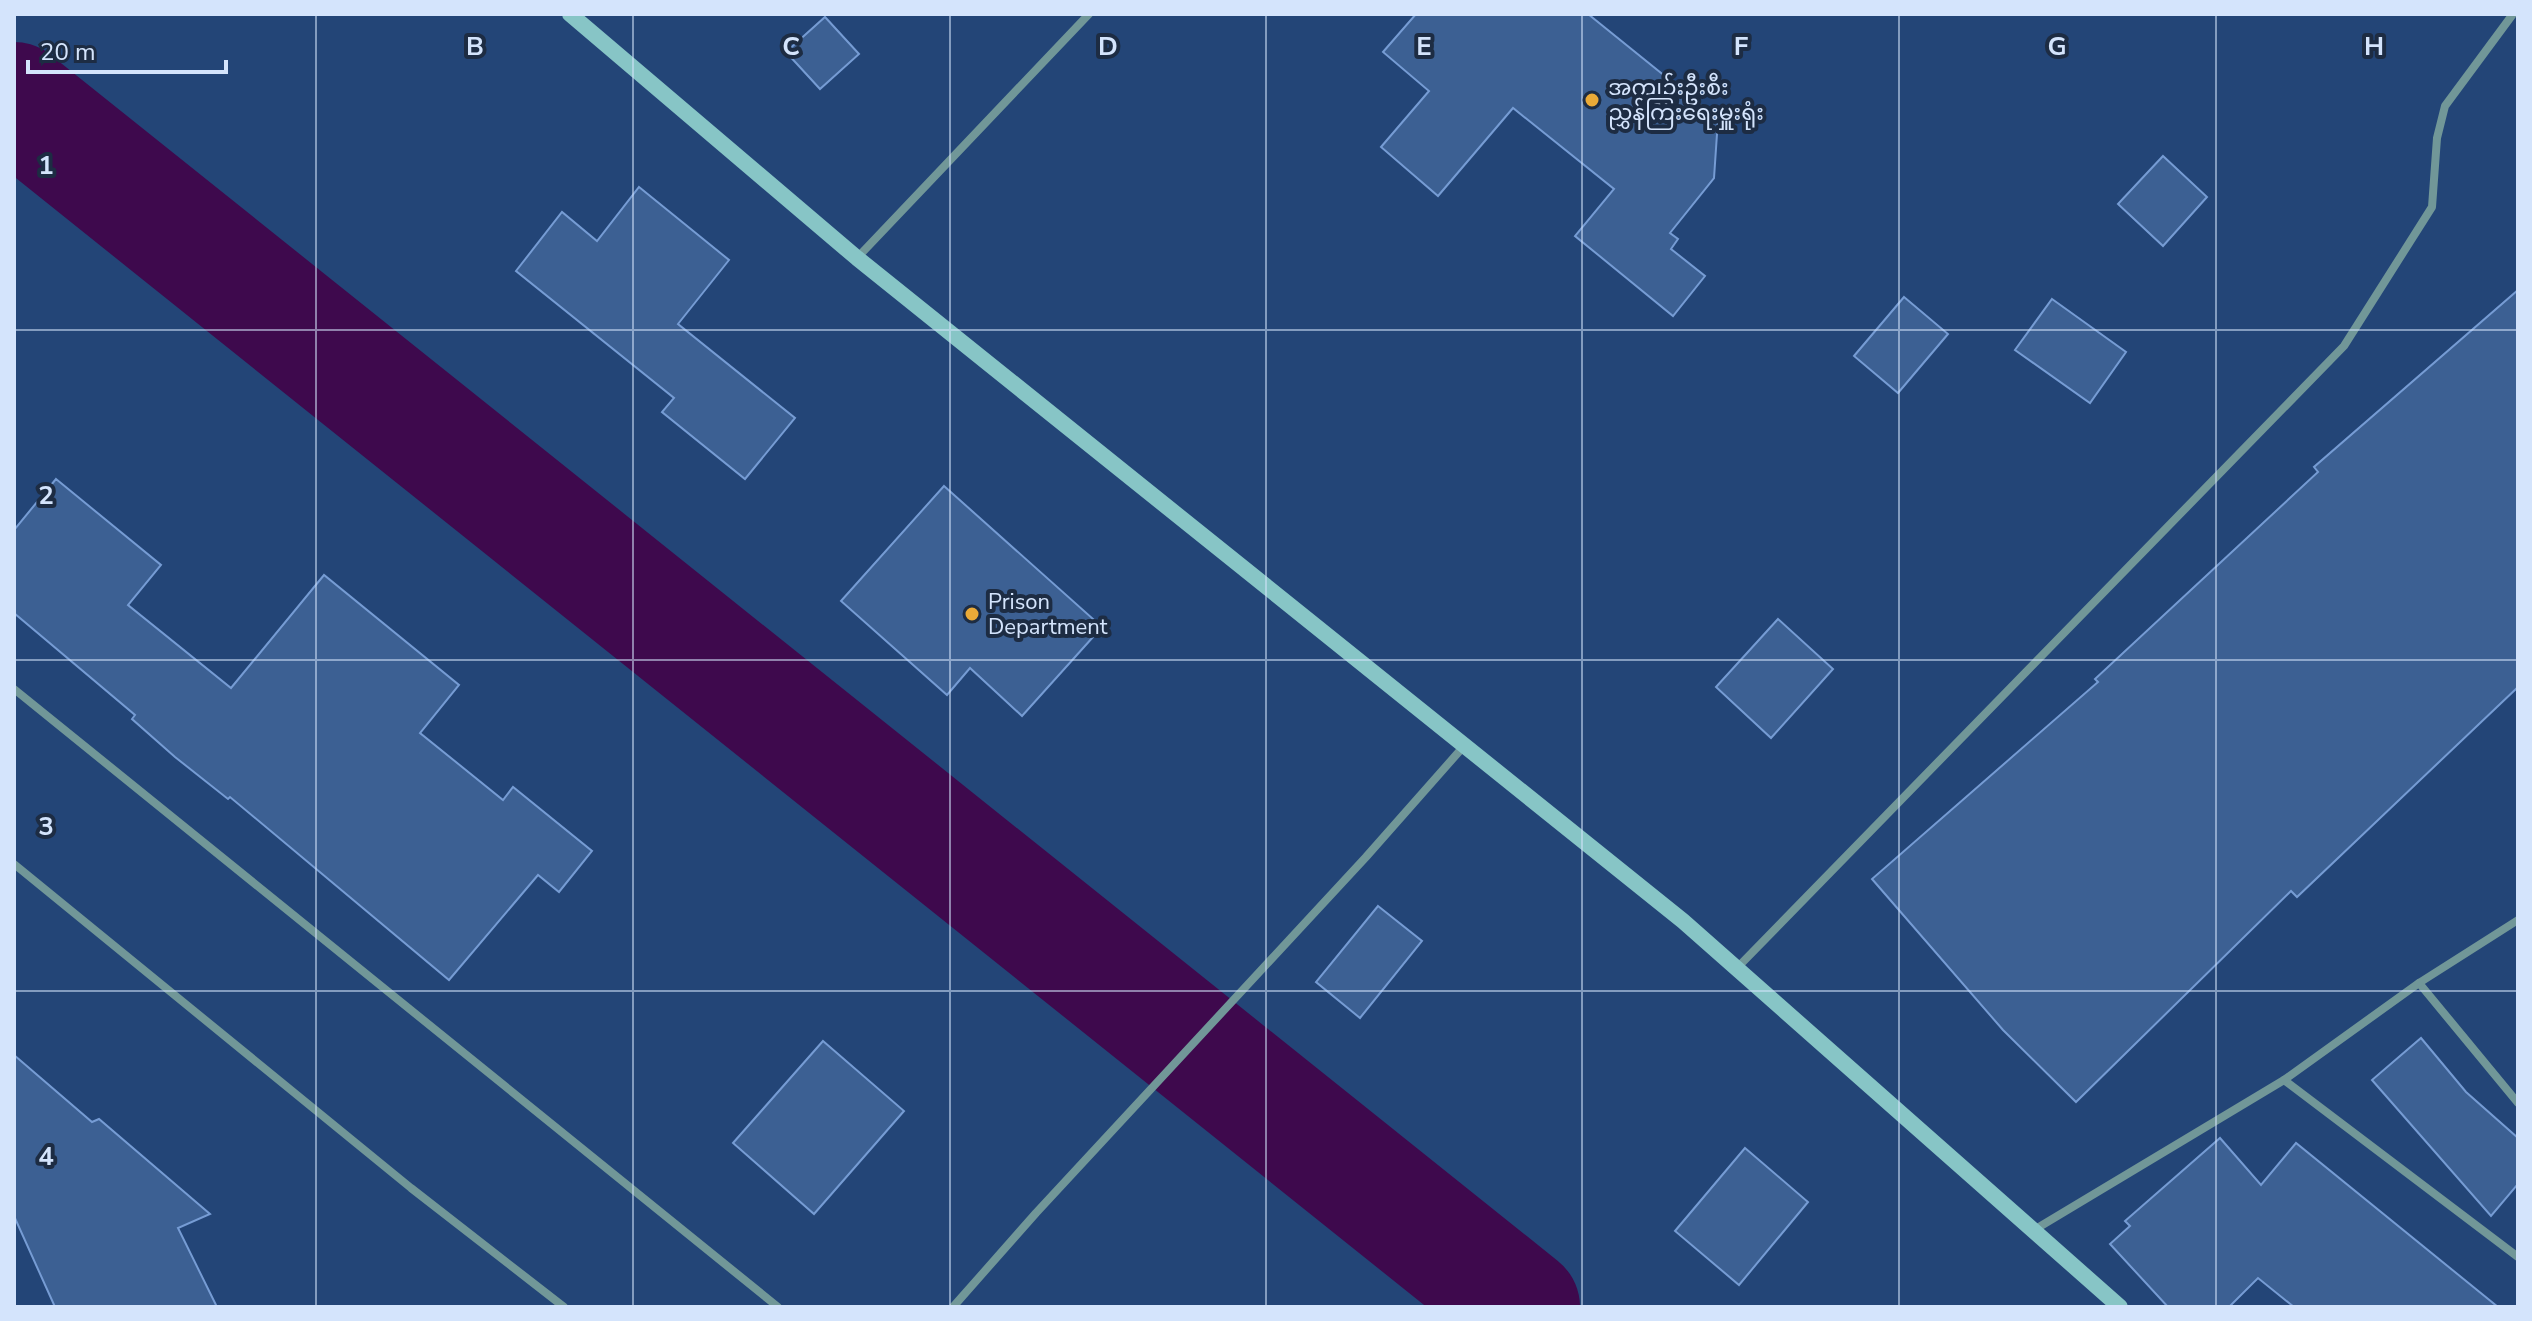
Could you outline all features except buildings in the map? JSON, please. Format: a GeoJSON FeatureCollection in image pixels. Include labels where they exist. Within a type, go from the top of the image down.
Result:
{"type":"FeatureCollection","features":[{"type":"Feature","properties":{"kind":"street"},"geometry":{"type":"LineString","coordinates":[[570,14],[857,258],[1737,968],[2120,1307]]}},
{"type":"Feature","properties":{"kind":"street"},"geometry":{"type":"LineString","coordinates":[[857,258],[1089,14]]}},
{"type":"Feature","properties":{"kind":"street"},"geometry":{"type":"LineString","coordinates":[[1737,968],[2344,346],[2432,207],[2437,138],[2445,106],[2513,14]]}},
{"type":"Feature","properties":{"kind":"street"},"geometry":{"type":"LineString","coordinates":[[14,689],[778,1307]]}},
{"type":"Feature","properties":{"kind":"street"},"geometry":{"type":"LineString","coordinates":[[953,1307],[1036,1213],[1313,915],[1464,745]]}},
{"type":"Feature","properties":{"kind":"street"},"geometry":{"type":"LineString","coordinates":[[14,864],[411,1188],[564,1307]]}},
{"type":"Feature","properties":{"kind":"street"},"geometry":{"type":"LineString","coordinates":[[2033,1230],[2284,1080],[2419,983],[2518,920]]}},
{"type":"Feature","properties":{"kind":"street"},"geometry":{"type":"LineString","coordinates":[[2419,983],[2518,1103]]}},
{"type":"Feature","properties":{"kind":"street"},"geometry":{"type":"LineString","coordinates":[[2284,1080],[2518,1257]]}},
{"type":"Feature","properties":{"kind":"waterway"},"geometry":{"type":"LineString","coordinates":[[14,101],[1521,1307]]}},
{"type":"Feature","properties":{"kind":"place","name":"အကျဉ်းဦးစီး ညွှန်ကြးရေးမှူးရုံး"},"geometry":{"type":"Point","coordinates":[1592,100]}},
{"type":"Feature","properties":{"kind":"place","name":"Prison Department"},"geometry":{"type":"Point","coordinates":[972,614]}}]}
